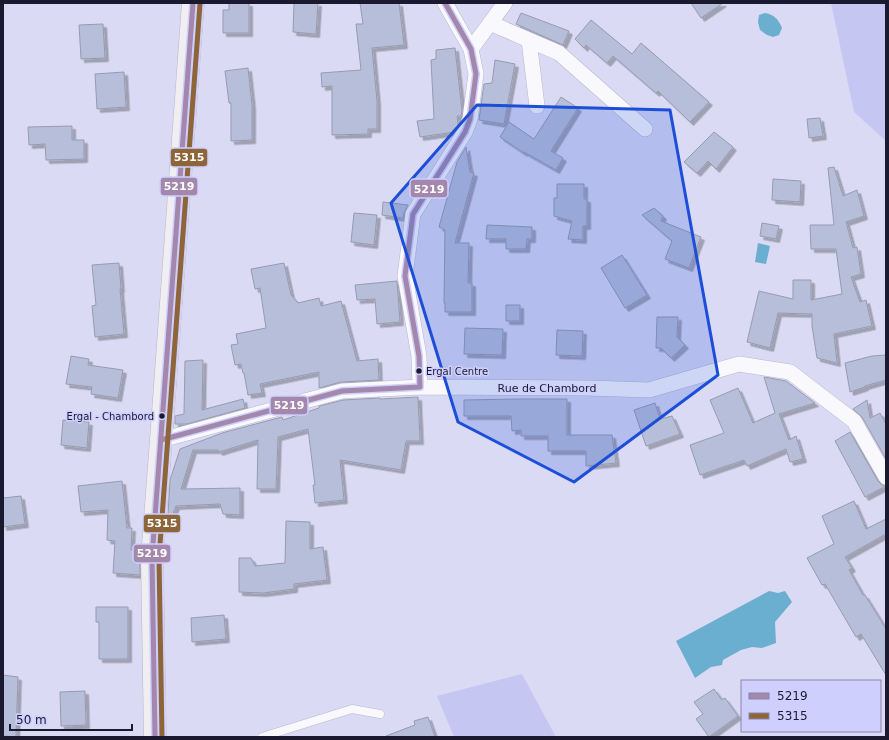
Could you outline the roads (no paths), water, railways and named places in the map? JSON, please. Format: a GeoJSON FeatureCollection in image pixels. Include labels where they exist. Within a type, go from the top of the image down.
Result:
{"type":"FeatureCollection","features":[{"type":"Feature","properties":{"kind":"street"},"geometry":{"type":"LineString","coordinates":[[155,737],[152,558],[192,3]]}},
{"type":"Feature","properties":{"kind":"street"},"geometry":{"type":"LineString","coordinates":[[420,388],[418,356],[405,276],[413,214],[465,132],[470,120],[476,74],[471,49],[445,3]]}},
{"type":"Feature","properties":{"kind":"street"},"geometry":{"type":"LineString","coordinates":[[471,49],[505,3]]}},
{"type":"Feature","properties":{"kind":"street"},"geometry":{"type":"LineString","coordinates":[[490,23],[559,53],[645,129]]}},
{"type":"Feature","properties":{"kind":"street"},"geometry":{"type":"LineString","coordinates":[[529,40],[537,106]]}},
{"type":"Feature","properties":{"kind":"street","name":"Rue de Chambord"},"geometry":{"type":"LineString","coordinates":[[161,440],[342,391],[420,388],[587,388],[649,390],[739,364],[790,372],[854,421],[886,477]]}},
{"type":"Feature","properties":{"kind":"lane"},"geometry":{"type":"LineString","coordinates":[[262,737],[352,709],[380,714]]}},
{"type":"Feature","properties":{"kind":"place","name":"Ergal Centre"},"geometry":{"type":"Point","coordinates":[419,371]}},
{"type":"Feature","properties":{"kind":"place","name":"Ergal - Chambord"},"geometry":{"type":"Point","coordinates":[162,416]}}]}
